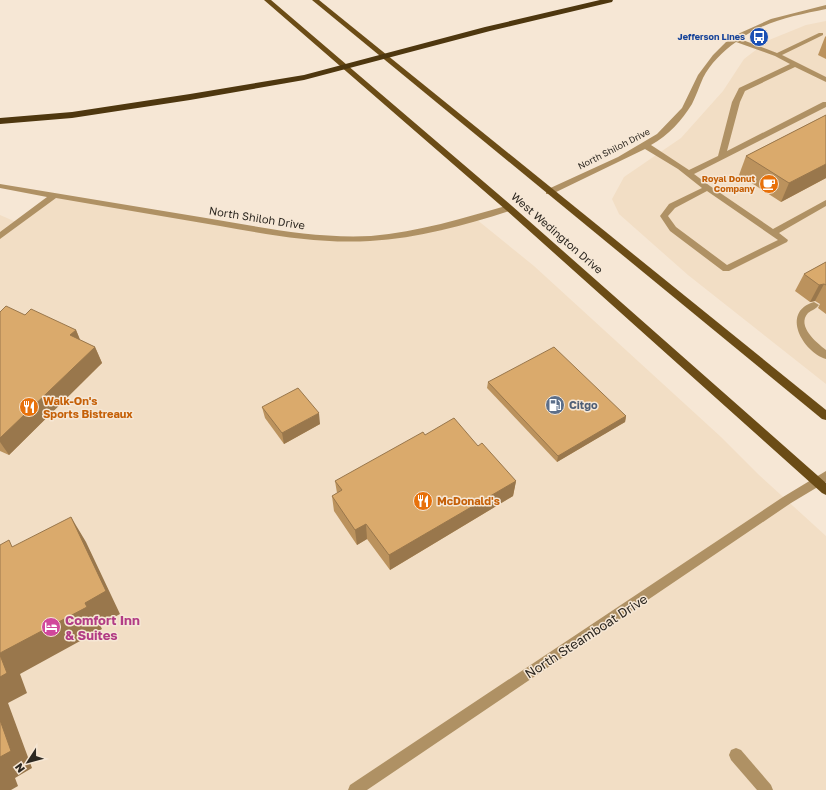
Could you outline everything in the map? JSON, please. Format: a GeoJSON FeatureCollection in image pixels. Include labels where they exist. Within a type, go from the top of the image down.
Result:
{"type":"FeatureCollection","features":[{"type":"Feature","properties":{"kind":"highway"},"geometry":{"type":"LineString","coordinates":[[0,121],[72,115],[190,97],[304,77],[488,29],[609,0]]}},
{"type":"Feature","properties":{"kind":"main road"},"geometry":{"type":"LineString","coordinates":[[315,0],[826,416]]}},
{"type":"Feature","properties":{"kind":"main road","name":"West Wedington Drive"},"geometry":{"type":"LineString","coordinates":[[269,2],[509,208],[823,482]]}},
{"type":"Feature","properties":{"kind":"street","name":"North Shiloh Drive"},"geometry":{"type":"LineString","coordinates":[[549,192],[605,166],[658,137],[670,127],[688,104],[703,72],[717,54],[735,39],[756,26],[776,19],[826,7]]}},
{"type":"Feature","properties":{"kind":"street"},"geometry":{"type":"LineString","coordinates":[[777,55],[821,34]]}},
{"type":"Feature","properties":{"kind":"street"},"geometry":{"type":"LineString","coordinates":[[735,39],[777,55],[826,80]]}},
{"type":"Feature","properties":{"kind":"street"},"geometry":{"type":"LineString","coordinates":[[722,156],[736,102],[742,90],[796,64]]}},
{"type":"Feature","properties":{"kind":"street"},"geometry":{"type":"LineString","coordinates":[[689,173],[826,104]]}},
{"type":"Feature","properties":{"kind":"street"},"geometry":{"type":"LineString","coordinates":[[645,145],[689,173],[707,188],[784,240],[726,269],[673,229],[664,216],[672,206],[707,188]]}},
{"type":"Feature","properties":{"kind":"street","name":"North Shiloh Drive"},"geometry":{"type":"LineString","coordinates":[[0,186],[283,234],[351,239],[383,237],[428,230],[476,219],[509,208]]}},
{"type":"Feature","properties":{"kind":"street"},"geometry":{"type":"LineString","coordinates":[[0,236],[53,196]]}},
{"type":"Feature","properties":{"kind":"street"},"geometry":{"type":"LineString","coordinates":[[774,232],[826,203]]}},
{"type":"Feature","properties":{"kind":"street"},"geometry":{"type":"LineString","coordinates":[[814,305],[803,312],[800,320],[803,334],[816,348],[826,355]]}},
{"type":"Feature","properties":{"kind":"street","name":"North Steamboat Drive"},"geometry":{"type":"LineString","coordinates":[[355,790],[787,500],[823,482]]}},
{"type":"Feature","properties":{"kind":"street"},"geometry":{"type":"LineString","coordinates":[[736,755],[766,790]]}},
{"type":"Feature","properties":{"kind":"shaded area"},"geometry":{"type":"Polygon","coordinates":[[[826,21],[826,384],[688,275],[619,214],[612,199],[624,177],[681,138],[723,91],[744,59],[769,40],[806,25],[826,21]]]}},
{"type":"Feature","properties":{"kind":"shaded area"},"geometry":{"type":"Polygon","coordinates":[[[53,196],[313,237],[383,237],[476,219],[534,266],[721,437],[759,475],[826,536],[826,790],[0,790],[0,215],[16,222],[53,196]]]}},
{"type":"Feature","properties":{"kind":"building"},"geometry":{"type":"Polygon","coordinates":[[[826,115],[826,164],[789,183],[746,156],[826,115]]]}},
{"type":"Feature","properties":{"kind":"building"},"geometry":{"type":"Polygon","coordinates":[[[826,262],[826,285],[819,285],[804,274],[826,262]]]}},
{"type":"Feature","properties":{"kind":"building","name":"Walk-On's Sports Bistreaux"},"geometry":{"type":"Polygon","coordinates":[[[6,306],[25,315],[31,309],[76,330],[70,335],[95,347],[0,438],[0,312],[6,306]]]}},
{"type":"Feature","properties":{"kind":"building","name":"Citgo"},"geometry":{"type":"Polygon","coordinates":[[[554,347],[626,416],[558,456],[488,382],[554,347]]]}},
{"type":"Feature","properties":{"kind":"building"},"geometry":{"type":"Polygon","coordinates":[[[298,388],[319,413],[282,433],[262,407],[298,388]]]}},
{"type":"Feature","properties":{"kind":"building","name":"McDonald's"},"geometry":{"type":"Polygon","coordinates":[[[454,418],[478,446],[482,443],[516,481],[389,555],[366,524],[355,530],[332,496],[342,490],[335,481],[423,432],[425,435],[454,418]]]}},
{"type":"Feature","properties":{"kind":"building"},"geometry":{"type":"Polygon","coordinates":[[[71,517],[106,591],[85,603],[87,607],[0,653],[0,545],[9,540],[12,547],[71,517]]]}},
{"type":"Feature","properties":{"kind":"building"},"geometry":{"type":"Polygon","coordinates":[[[0,655],[7,673],[0,677],[0,655]]]}},
{"type":"Feature","properties":{"kind":"building"},"geometry":{"type":"Polygon","coordinates":[[[0,720],[11,751],[0,757],[0,720]]]}},
{"type":"Feature","properties":{"kind":"place","name":"Jefferson Lines"},"geometry":{"type":"Point","coordinates":[759,37]}},
{"type":"Feature","properties":{"kind":"place","name":"Royal Donut Company"},"geometry":{"type":"Point","coordinates":[769,184]}},
{"type":"Feature","properties":{"kind":"place","name":"Citgo"},"geometry":{"type":"Point","coordinates":[555,405]}},
{"type":"Feature","properties":{"kind":"place","name":"Walk-On's Sports Bistreaux"},"geometry":{"type":"Point","coordinates":[29,407]}},
{"type":"Feature","properties":{"kind":"place","name":"McDonald's"},"geometry":{"type":"Point","coordinates":[423,501]}},
{"type":"Feature","properties":{"kind":"place","name":"Comfort Inn & Suites"},"geometry":{"type":"Point","coordinates":[51,627]}}]}
